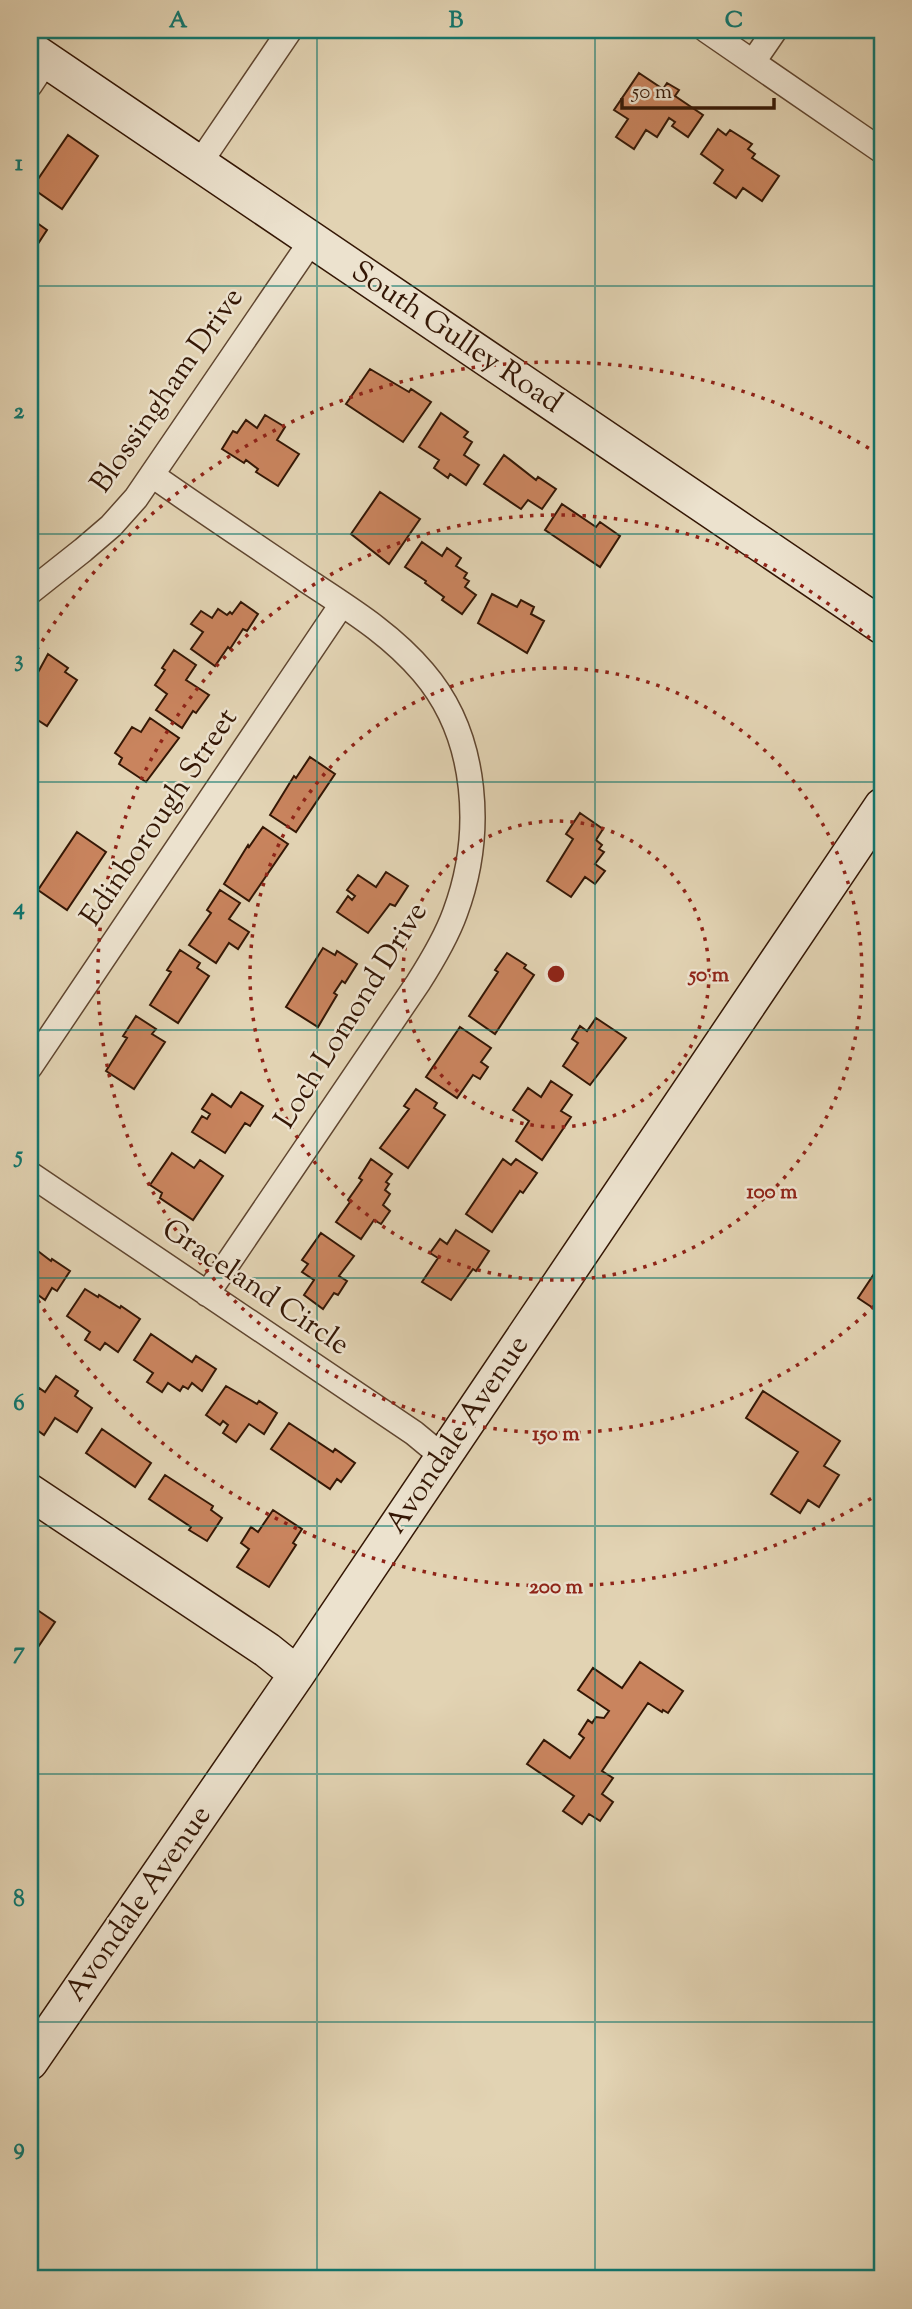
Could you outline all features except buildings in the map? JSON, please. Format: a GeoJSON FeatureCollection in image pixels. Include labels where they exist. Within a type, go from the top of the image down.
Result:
{"type":"FeatureCollection","features":[{"type":"Feature","properties":{"kind":"street"},"geometry":{"type":"LineString","coordinates":[[199,164],[290,30]]}},
{"type":"Feature","properties":{"kind":"street"},"geometry":{"type":"LineString","coordinates":[[706,30],[882,151]]}},
{"type":"Feature","properties":{"kind":"street"},"geometry":{"type":"LineString","coordinates":[[753,62],[775,30]]}},
{"type":"Feature","properties":{"kind":"street","name":"South Gulley Road"},"geometry":{"type":"LineString","coordinates":[[35,65],[199,164],[882,626]]}},
{"type":"Feature","properties":{"kind":"street","name":"Blossingham Drive"},"geometry":{"type":"LineString","coordinates":[[30,592],[111,526],[136,498],[312,240]]}},
{"type":"Feature","properties":{"kind":"street","name":"Loch Lomond Drive"},"geometry":{"type":"LineString","coordinates":[[152,475],[392,640],[425,674],[461,737],[471,785],[469,858],[463,892],[444,941],[418,984],[208,1294]]}},
{"type":"Feature","properties":{"kind":"street","name":"Edinborough Street"},"geometry":{"type":"LineString","coordinates":[[30,1067],[342,604]]}},
{"type":"Feature","properties":{"kind":"street","name":"Avondale Avenue"},"geometry":{"type":"LineString","coordinates":[[30,2062],[297,1674],[882,806]]}},
{"type":"Feature","properties":{"kind":"street","name":"Graceland Circle"},"geometry":{"type":"LineString","coordinates":[[30,1174],[414,1433],[443,1457]]}},
{"type":"Feature","properties":{"kind":"street"},"geometry":{"type":"LineString","coordinates":[[30,1492],[267,1650],[297,1674]]}}]}
